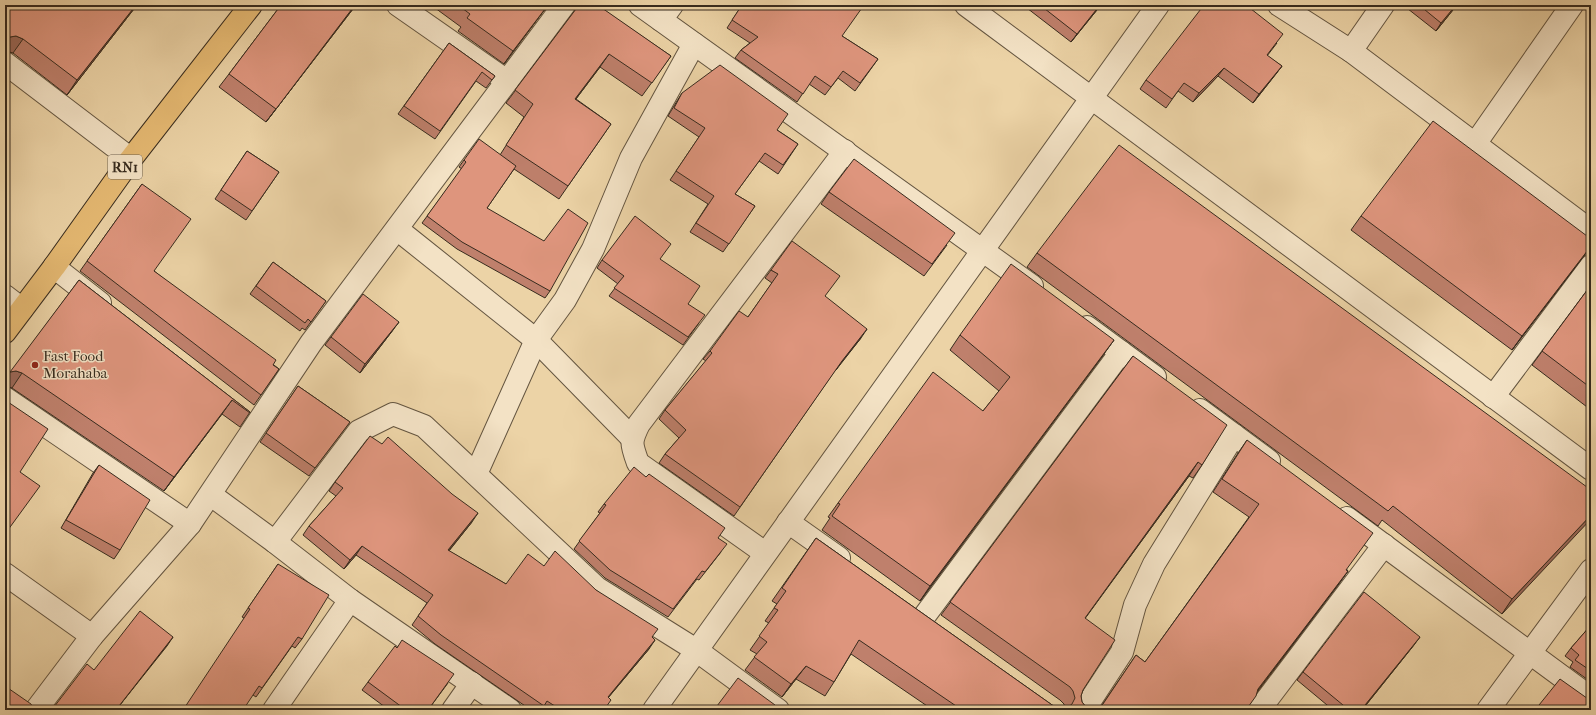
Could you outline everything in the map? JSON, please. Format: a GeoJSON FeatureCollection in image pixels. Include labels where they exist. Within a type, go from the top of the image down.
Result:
{"type":"FeatureCollection","features":[{"type":"Feature","properties":{"kind":"highway","name":"RN1"},"geometry":{"type":"LineString","coordinates":[[5,332],[54,267],[131,159],[250,5]]}},
{"type":"Feature","properties":{"kind":"street"},"geometry":{"type":"LineString","coordinates":[[398,5],[507,81]]}},
{"type":"Feature","properties":{"kind":"street"},"geometry":{"type":"LineString","coordinates":[[36,710],[92,636],[190,524],[211,495],[312,343],[564,5]]}},
{"type":"Feature","properties":{"kind":"street"},"geometry":{"type":"LineString","coordinates":[[640,5],[667,12],[694,44],[1046,296]]}},
{"type":"Feature","properties":{"kind":"street"},"geometry":{"type":"LineString","coordinates":[[966,5],[1591,469]]}},
{"type":"Feature","properties":{"kind":"street"},"geometry":{"type":"LineString","coordinates":[[654,710],[1158,5]]}},
{"type":"Feature","properties":{"kind":"street"},"geometry":{"type":"LineString","coordinates":[[1279,5],[1351,51],[1591,230]]}},
{"type":"Feature","properties":{"kind":"street"},"geometry":{"type":"LineString","coordinates":[[1351,51],[1383,5]]}},
{"type":"Feature","properties":{"kind":"street"},"geometry":{"type":"LineString","coordinates":[[1475,144],[1572,5]]}},
{"type":"Feature","properties":{"kind":"street"},"geometry":{"type":"LineString","coordinates":[[476,474],[536,340],[566,300],[593,249],[631,158],[694,44]]}},
{"type":"Feature","properties":{"kind":"street"},"geometry":{"type":"LineString","coordinates":[[5,63],[131,159]]}},
{"type":"Feature","properties":{"kind":"street"},"geometry":{"type":"LineString","coordinates":[[632,438],[640,424],[845,152]]}},
{"type":"Feature","properties":{"kind":"street"},"geometry":{"type":"LineString","coordinates":[[397,229],[536,340],[632,438],[638,463],[765,553]]}},
{"type":"Feature","properties":{"kind":"street"},"geometry":{"type":"LineString","coordinates":[[1493,397],[1591,266]]}},
{"type":"Feature","properties":{"kind":"street"},"geometry":{"type":"LineString","coordinates":[[54,267],[116,315]]}},
{"type":"Feature","properties":{"kind":"street"},"geometry":{"type":"LineString","coordinates":[[5,296],[22,310]]}},
{"type":"Feature","properties":{"kind":"street"},"geometry":{"type":"LineString","coordinates":[[1070,315],[1284,472]]}},
{"type":"Feature","properties":{"kind":"street"},"geometry":{"type":"LineString","coordinates":[[904,604],[930,623],[1120,352]]}},
{"type":"Feature","properties":{"kind":"street"},"geometry":{"type":"LineString","coordinates":[[5,398],[190,524]]}},
{"type":"Feature","properties":{"kind":"street"},"geometry":{"type":"LineString","coordinates":[[239,410],[258,424]]}},
{"type":"Feature","properties":{"kind":"street"},"geometry":{"type":"LineString","coordinates":[[275,542],[359,431],[393,414],[424,426],[597,588],[696,650],[778,710]]}},
{"type":"Feature","properties":{"kind":"street"},"geometry":{"type":"LineString","coordinates":[[1084,710],[1122,652],[1135,605],[1154,564],[1234,435]]}},
{"type":"Feature","properties":{"kind":"street"},"geometry":{"type":"LineString","coordinates":[[211,495],[350,600],[510,710]]}},
{"type":"Feature","properties":{"kind":"street"},"geometry":{"type":"LineString","coordinates":[[1334,508],[1591,698]]}},
{"type":"Feature","properties":{"kind":"street"},"geometry":{"type":"LineString","coordinates":[[788,522],[852,568]]}},
{"type":"Feature","properties":{"kind":"street"},"geometry":{"type":"LineString","coordinates":[[1259,710],[1384,545]]}},
{"type":"Feature","properties":{"kind":"street"},"geometry":{"type":"LineString","coordinates":[[1488,710],[1591,570]]}},
{"type":"Feature","properties":{"kind":"street"},"geometry":{"type":"LineString","coordinates":[[5,574],[92,636]]}},
{"type":"Feature","properties":{"kind":"street"},"geometry":{"type":"LineString","coordinates":[[274,710],[350,600]]}},
{"type":"Feature","properties":{"kind":"street"},"geometry":{"type":"LineString","coordinates":[[453,710],[472,683]]}},
{"type":"Feature","properties":{"kind":"building"},"geometry":{"type":"Polygon","coordinates":[[[5,5],[136,5],[77,80],[23,39],[16,36],[10,37],[5,34],[5,5]]]}},
{"type":"Feature","properties":{"kind":"building"},"geometry":{"type":"Polygon","coordinates":[[[281,5],[355,5],[276,109],[229,74],[281,5]]]}},
{"type":"Feature","properties":{"kind":"building"},"geometry":{"type":"Polygon","coordinates":[[[458,5],[548,5],[513,51],[467,18],[470,14],[458,5]]]}},
{"type":"Feature","properties":{"kind":"building"},"geometry":{"type":"Polygon","coordinates":[[[579,5],[604,5],[602,8],[671,56],[652,83],[609,54],[575,99],[611,124],[568,186],[506,145],[533,104],[515,90],[579,5]]]}},
{"type":"Feature","properties":{"kind":"building"},"geometry":{"type":"Polygon","coordinates":[[[742,5],[864,5],[842,36],[878,59],[860,83],[843,71],[831,87],[815,76],[803,94],[741,50],[758,37],[732,20],[742,5]]]}},
{"type":"Feature","properties":{"kind":"building"},"geometry":{"type":"Polygon","coordinates":[[[1040,5],[1100,5],[1077,34],[1040,5]]]}},
{"type":"Feature","properties":{"kind":"building"},"geometry":{"type":"Polygon","coordinates":[[[1204,5],[1246,5],[1283,34],[1267,55],[1282,66],[1259,94],[1224,68],[1199,93],[1184,83],[1172,99],[1146,80],[1204,5]]]}},
{"type":"Feature","properties":{"kind":"building"},"geometry":{"type":"Polygon","coordinates":[[[1419,5],[1456,5],[1441,23],[1419,5]]]}},
{"type":"Feature","properties":{"kind":"building"},"geometry":{"type":"Polygon","coordinates":[[[449,43],[495,76],[492,80],[482,72],[440,131],[404,106],[449,43]]]}},
{"type":"Feature","properties":{"kind":"building"},"geometry":{"type":"Polygon","coordinates":[[[720,65],[788,114],[777,130],[798,144],[783,165],[765,153],[735,194],[755,206],[729,244],[696,223],[714,196],[676,171],[705,128],[674,108],[682,93],[720,65]]]}},
{"type":"Feature","properties":{"kind":"building"},"geometry":{"type":"Polygon","coordinates":[[[1433,121],[1591,239],[1591,246],[1522,336],[1361,216],[1433,121]]]}},
{"type":"Feature","properties":{"kind":"building"},"geometry":{"type":"Polygon","coordinates":[[[479,139],[516,166],[487,208],[544,241],[568,209],[588,223],[550,291],[462,242],[427,216],[466,162],[464,160],[479,139]]]}},
{"type":"Feature","properties":{"kind":"building"},"geometry":{"type":"Polygon","coordinates":[[[1119,145],[1591,490],[1591,515],[1512,599],[1393,506],[1388,511],[1037,253],[1119,145]]]}},
{"type":"Feature","properties":{"kind":"building"},"geometry":{"type":"Polygon","coordinates":[[[247,151],[279,172],[252,211],[221,190],[247,151]]]}},
{"type":"Feature","properties":{"kind":"building"},"geometry":{"type":"Polygon","coordinates":[[[854,159],[955,233],[932,264],[829,192],[854,159]]]}},
{"type":"Feature","properties":{"kind":"building"},"geometry":{"type":"Polygon","coordinates":[[[142,184],[191,219],[154,271],[276,360],[273,365],[279,369],[261,395],[87,261],[142,184]]]}},
{"type":"Feature","properties":{"kind":"building"},"geometry":{"type":"Polygon","coordinates":[[[635,216],[671,244],[660,259],[700,286],[688,304],[705,315],[688,337],[614,288],[624,276],[602,260],[635,216]]]}},
{"type":"Feature","properties":{"kind":"building"},"geometry":{"type":"Polygon","coordinates":[[[792,241],[840,276],[825,296],[867,329],[842,361],[740,507],[665,454],[686,430],[665,410],[712,353],[710,351],[739,311],[748,317],[778,274],[771,270],[792,241]]]}},
{"type":"Feature","properties":{"kind":"building"},"geometry":{"type":"Polygon","coordinates":[[[273,262],[326,301],[311,322],[308,319],[305,323],[256,286],[273,262]]]}},
{"type":"Feature","properties":{"kind":"building"},"geometry":{"type":"Polygon","coordinates":[[[1011,264],[1114,340],[930,586],[832,516],[840,504],[838,503],[933,372],[983,411],[1010,377],[960,335],[1011,264]]]}},
{"type":"Feature","properties":{"kind":"building"},"geometry":{"type":"Polygon","coordinates":[[[79,280],[250,412],[232,400],[174,477],[22,373],[16,371],[10,372],[79,280]]]}},
{"type":"Feature","properties":{"kind":"building"},"geometry":{"type":"Polygon","coordinates":[[[1591,285],[1591,388],[1542,351],[1591,285]]]}},
{"type":"Feature","properties":{"kind":"building"},"geometry":{"type":"Polygon","coordinates":[[[363,294],[399,322],[365,364],[331,337],[363,294]]]}},
{"type":"Feature","properties":{"kind":"building"},"geometry":{"type":"Polygon","coordinates":[[[1133,356],[1227,425],[1202,465],[1198,462],[1085,618],[1115,640],[1083,690],[1081,696],[1082,702],[1086,707],[1093,709],[1099,708],[1103,704],[1136,655],[1145,662],[1259,504],[1222,479],[1247,440],[1373,533],[1346,570],[1348,571],[1258,689],[1256,696],[1246,710],[962,710],[859,640],[834,682],[806,666],[791,684],[754,657],[767,642],[759,636],[778,610],[774,608],[786,591],[782,588],[816,538],[1055,707],[1062,709],[1067,708],[1072,704],[1075,698],[1070,687],[950,602],[1133,356]]]}},
{"type":"Feature","properties":{"kind":"building"},"geometry":{"type":"Polygon","coordinates":[[[298,386],[350,422],[315,468],[266,433],[298,386]]]}},
{"type":"Feature","properties":{"kind":"building"},"geometry":{"type":"Polygon","coordinates":[[[5,400],[48,429],[20,472],[40,486],[5,534],[5,400]]]}},
{"type":"Feature","properties":{"kind":"building"},"geometry":{"type":"Polygon","coordinates":[[[370,436],[382,444],[388,437],[452,494],[478,513],[448,550],[506,584],[528,554],[544,566],[555,551],[596,590],[658,629],[652,637],[655,640],[608,697],[611,700],[604,710],[561,710],[547,701],[544,706],[441,635],[418,616],[433,595],[362,546],[350,560],[309,526],[343,488],[335,482],[370,436]]]}},
{"type":"Feature","properties":{"kind":"building"},"geometry":{"type":"Polygon","coordinates":[[[99,465],[150,500],[120,550],[66,520],[99,465]]]}},
{"type":"Feature","properties":{"kind":"building"},"geometry":{"type":"Polygon","coordinates":[[[634,467],[646,477],[649,474],[725,528],[718,538],[727,544],[705,572],[702,571],[673,609],[610,570],[579,541],[606,505],[604,504],[634,467]]]}},
{"type":"Feature","properties":{"kind":"building"},"geometry":{"type":"Polygon","coordinates":[[[278,564],[329,595],[302,639],[298,637],[262,688],[259,686],[243,710],[183,710],[250,609],[248,608],[278,564]]]}},
{"type":"Feature","properties":{"kind":"building"},"geometry":{"type":"Polygon","coordinates":[[[1364,592],[1420,637],[1361,710],[1349,710],[1303,672],[1364,592]]]}},
{"type":"Feature","properties":{"kind":"building"},"geometry":{"type":"Polygon","coordinates":[[[140,611],[173,637],[119,706],[125,710],[50,710],[54,707],[87,664],[94,670],[140,611]]]}},
{"type":"Feature","properties":{"kind":"building"},"geometry":{"type":"Polygon","coordinates":[[[1591,625],[1591,671],[1575,660],[1579,655],[1571,648],[1591,625]]]}},
{"type":"Feature","properties":{"kind":"building"},"geometry":{"type":"Polygon","coordinates":[[[402,640],[454,674],[428,710],[406,710],[368,682],[395,646],[397,648],[402,640]]]}},
{"type":"Feature","properties":{"kind":"building"},"geometry":{"type":"Polygon","coordinates":[[[738,678],[775,705],[771,710],[714,710],[738,678]]]}},
{"type":"Feature","properties":{"kind":"building"},"geometry":{"type":"Polygon","coordinates":[[[1560,679],[1591,701],[1591,710],[1535,710],[1560,679]]]}},
{"type":"Feature","properties":{"kind":"building"},"geometry":{"type":"Polygon","coordinates":[[[5,686],[31,704],[34,710],[5,710],[5,686]]]}},
{"type":"Feature","properties":{"kind":"place","name":"Fast Food Morahaba"},"geometry":{"type":"Point","coordinates":[35,365]}}]}
